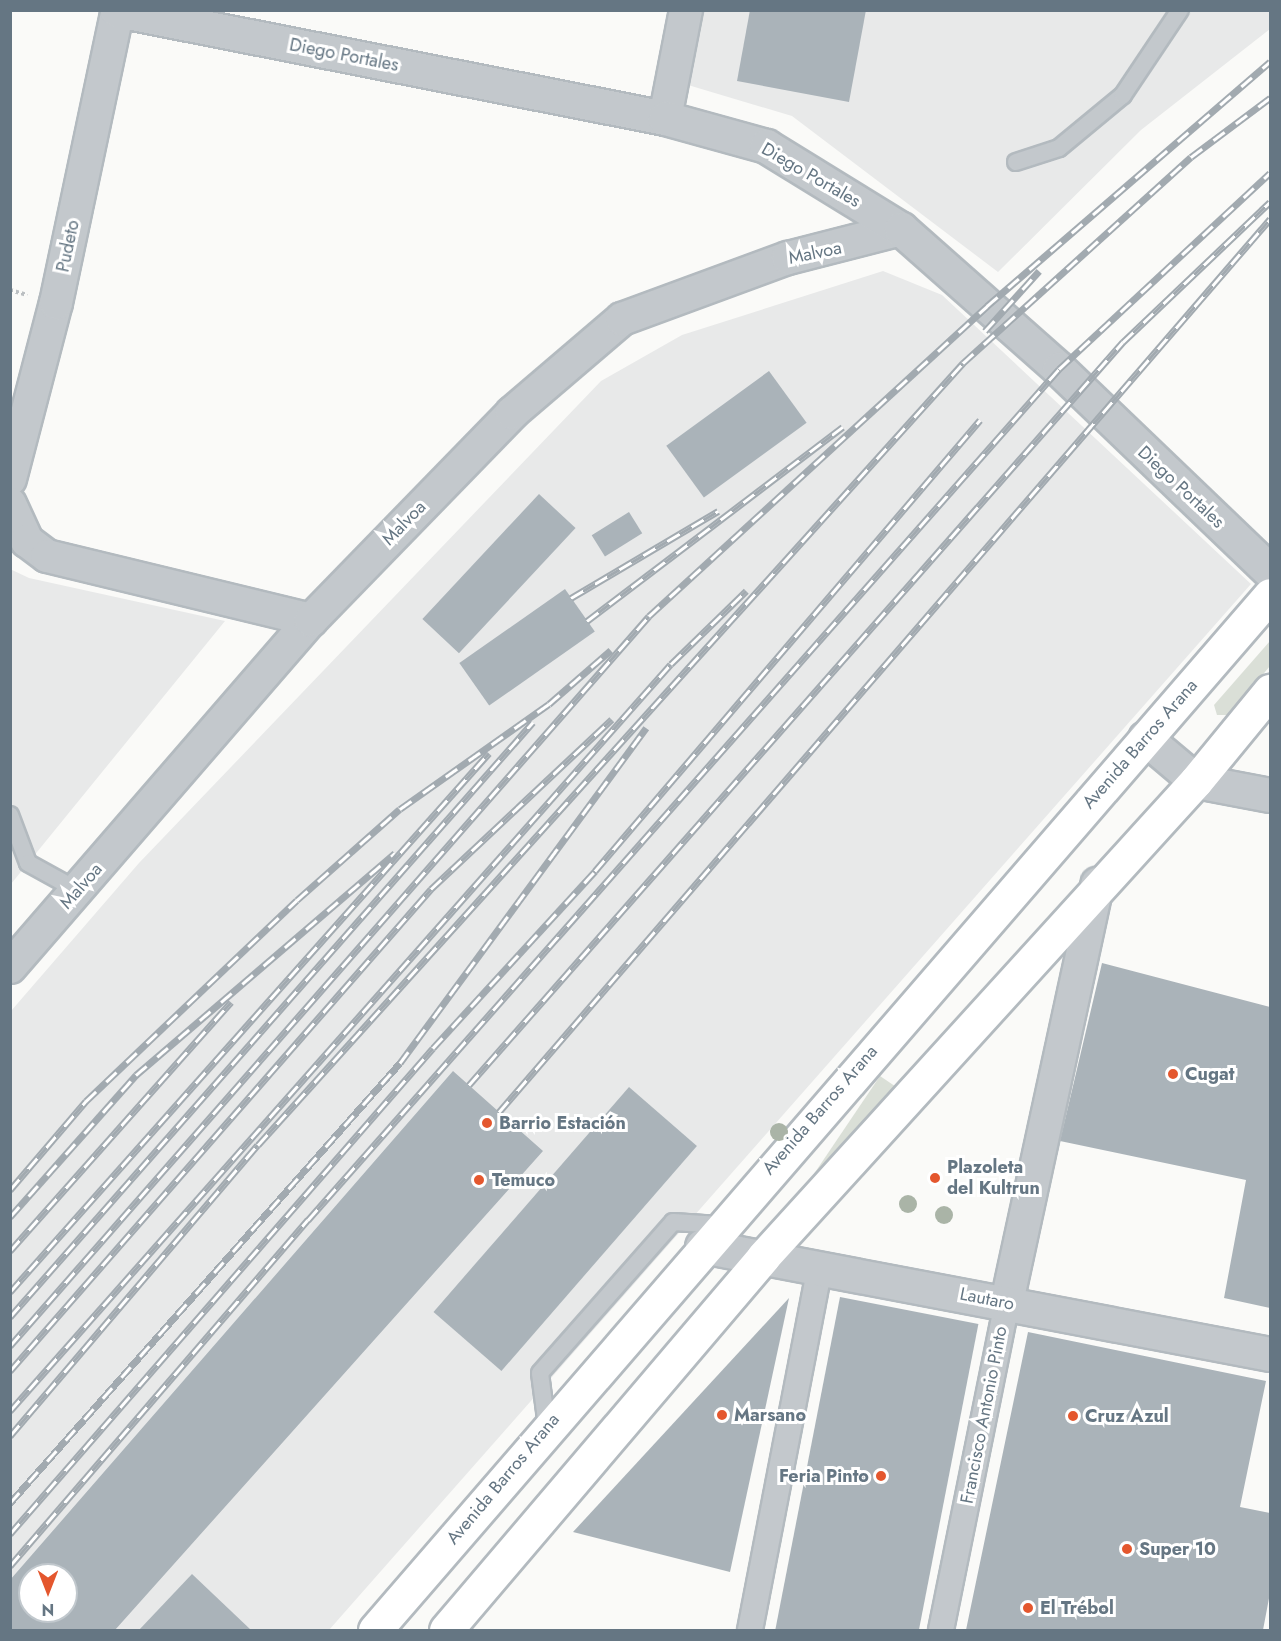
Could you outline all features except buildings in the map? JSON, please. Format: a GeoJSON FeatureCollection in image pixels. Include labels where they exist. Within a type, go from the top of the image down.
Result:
{"type":"FeatureCollection","features":[{"type":"Feature","properties":{"kind":"main road","name":"Avenida Barros Arana"},"geometry":{"type":"LineString","coordinates":[[375,1630],[711,1236],[1270,595]]}},
{"type":"Feature","properties":{"kind":"main road"},"geometry":{"type":"LineString","coordinates":[[446,1630],[763,1257],[1097,884],[1196,781],[1270,691]]}},
{"type":"Feature","properties":{"kind":"street"},"geometry":{"type":"LineString","coordinates":[[665,118],[686,10]]}},
{"type":"Feature","properties":{"kind":"street","name":"Diego Portales"},"geometry":{"type":"LineString","coordinates":[[118,11],[665,118],[766,146],[901,229],[1059,369],[1270,571]]}},
{"type":"Feature","properties":{"kind":"street","name":"Pudeto"},"geometry":{"type":"LineString","coordinates":[[10,479],[56,303],[118,11]]}},
{"type":"Feature","properties":{"kind":"street","name":"Malvoa"},"geometry":{"type":"LineString","coordinates":[[10,967],[310,620],[512,413],[622,319],[788,258],[901,229]]}},
{"type":"Feature","properties":{"kind":"street"},"geometry":{"type":"LineString","coordinates":[[10,504],[27,541],[47,556],[310,620]]}},
{"type":"Feature","properties":{"kind":"street"},"geometry":{"type":"LineString","coordinates":[[1145,738],[1196,781],[1270,795]]}},
{"type":"Feature","properties":{"kind":"street","name":"Francisco Antonio Pinto"},"geometry":{"type":"LineString","coordinates":[[941,1630],[1007,1302],[1097,884]]}},
{"type":"Feature","properties":{"kind":"street","name":"Lautaro"},"geometry":{"type":"LineString","coordinates":[[711,1236],[763,1257],[1270,1354]]}},
{"type":"Feature","properties":{"kind":"street"},"geometry":{"type":"LineString","coordinates":[[750,1630],[820,1268]]}},
{"type":"Feature","properties":{"kind":"lane"},"geometry":{"type":"LineString","coordinates":[[1016,162],[1059,148],[1123,95],[1180,10]]}},
{"type":"Feature","properties":{"kind":"lane"},"geometry":{"type":"LineString","coordinates":[[10,815],[28,863],[77,890]]}},
{"type":"Feature","properties":{"kind":"shaded area"},"geometry":{"type":"Polygon","coordinates":[[[704,11],[1270,11],[1270,29],[1141,130],[998,272],[792,116],[688,85],[704,11]]]}},
{"type":"Feature","properties":{"kind":"shaded area"},"geometry":{"type":"Polygon","coordinates":[[[883,271],[942,295],[1251,584],[329,1630],[11,1630],[11,1011],[139,863],[601,381],[682,335],[883,271]]]}},
{"type":"Feature","properties":{"kind":"shaded area"},"geometry":{"type":"Polygon","coordinates":[[[10,569],[29,578],[225,621],[11,884],[10,569]]]}},
{"type":"Feature","properties":{"kind":"shaded area"},"geometry":{"type":"Polygon","coordinates":[[[1270,641],[1270,666],[1229,715],[1217,715],[1214,705],[1270,641]]]}},
{"type":"Feature","properties":{"kind":"shaded area"},"geometry":{"type":"Polygon","coordinates":[[[880,1076],[901,1090],[800,1239],[779,1225],[880,1076]]]}},
{"type":"Feature","properties":{"kind":"railway"},"geometry":{"type":"LineString","coordinates":[[10,1346],[649,616],[987,306],[1270,62]]}},
{"type":"Feature","properties":{"kind":"railway"},"geometry":{"type":"LineString","coordinates":[[10,1436],[258,1145],[963,363],[1191,157],[1270,98]]}},
{"type":"Feature","properties":{"kind":"railway"},"geometry":{"type":"LineString","coordinates":[[10,1566],[308,1220],[1059,369],[1270,173]]}},
{"type":"Feature","properties":{"kind":"railway"},"geometry":{"type":"LineString","coordinates":[[469,1085],[1123,342],[1270,202]]}},
{"type":"Feature","properties":{"kind":"railway"},"geometry":{"type":"LineString","coordinates":[[499,1112],[1270,219]]}},
{"type":"Feature","properties":{"kind":"railway"},"geometry":{"type":"LineString","coordinates":[[985,331],[1039,271]]}},
{"type":"Feature","properties":{"kind":"railway"},"geometry":{"type":"LineString","coordinates":[[10,1534],[433,1048],[595,871],[980,420]]}},
{"type":"Feature","properties":{"kind":"railway"},"geometry":{"type":"LineString","coordinates":[[587,621],[843,427]]}},
{"type":"Feature","properties":{"kind":"railway"},"geometry":{"type":"LineString","coordinates":[[571,598],[718,511]]}},
{"type":"Feature","properties":{"kind":"railway"},"geometry":{"type":"LineString","coordinates":[[10,1411],[671,664],[746,591]]}},
{"type":"Feature","properties":{"kind":"railway"},"geometry":{"type":"LineString","coordinates":[[10,1190],[86,1101],[297,900],[400,809],[549,704],[611,650]]}},
{"type":"Feature","properties":{"kind":"railway"},"geometry":{"type":"LineString","coordinates":[[10,1371],[431,889],[612,719]]}},
{"type":"Feature","properties":{"kind":"railway"},"geometry":{"type":"LineString","coordinates":[[10,1317],[533,722]]}},
{"type":"Feature","properties":{"kind":"railway"},"geometry":{"type":"LineString","coordinates":[[10,1503],[400,1063],[646,728]]}},
{"type":"Feature","properties":{"kind":"railway"},"geometry":{"type":"LineString","coordinates":[[10,1292],[489,753]]}},
{"type":"Feature","properties":{"kind":"railway"},"geometry":{"type":"LineString","coordinates":[[10,1217],[136,1075],[395,853]]}},
{"type":"Feature","properties":{"kind":"railway"},"geometry":{"type":"LineString","coordinates":[[10,1251],[231,1002]]}},
{"type":"Feature","properties":{"kind":"place","name":"Cugat"},"geometry":{"type":"Point","coordinates":[1173,1074]}},
{"type":"Feature","properties":{"kind":"place","name":"Barrio Estación"},"geometry":{"type":"Point","coordinates":[487,1123]}},
{"type":"Feature","properties":{"kind":"place","name":"Plazoleta del Kultrun"},"geometry":{"type":"Point","coordinates":[935,1178]}},
{"type":"Feature","properties":{"kind":"place","name":"Temuco"},"geometry":{"type":"Point","coordinates":[479,1180]}},
{"type":"Feature","properties":{"kind":"place","name":"Marsano"},"geometry":{"type":"Point","coordinates":[722,1415]}},
{"type":"Feature","properties":{"kind":"place","name":"Cruz Azul"},"geometry":{"type":"Point","coordinates":[1073,1416]}},
{"type":"Feature","properties":{"kind":"place","name":"Feria Pinto"},"geometry":{"type":"Point","coordinates":[881,1476]}},
{"type":"Feature","properties":{"kind":"place","name":"Super 10"},"geometry":{"type":"Point","coordinates":[1127,1549]}},
{"type":"Feature","properties":{"kind":"place","name":"El Trébol"},"geometry":{"type":"Point","coordinates":[1028,1608]}}]}
